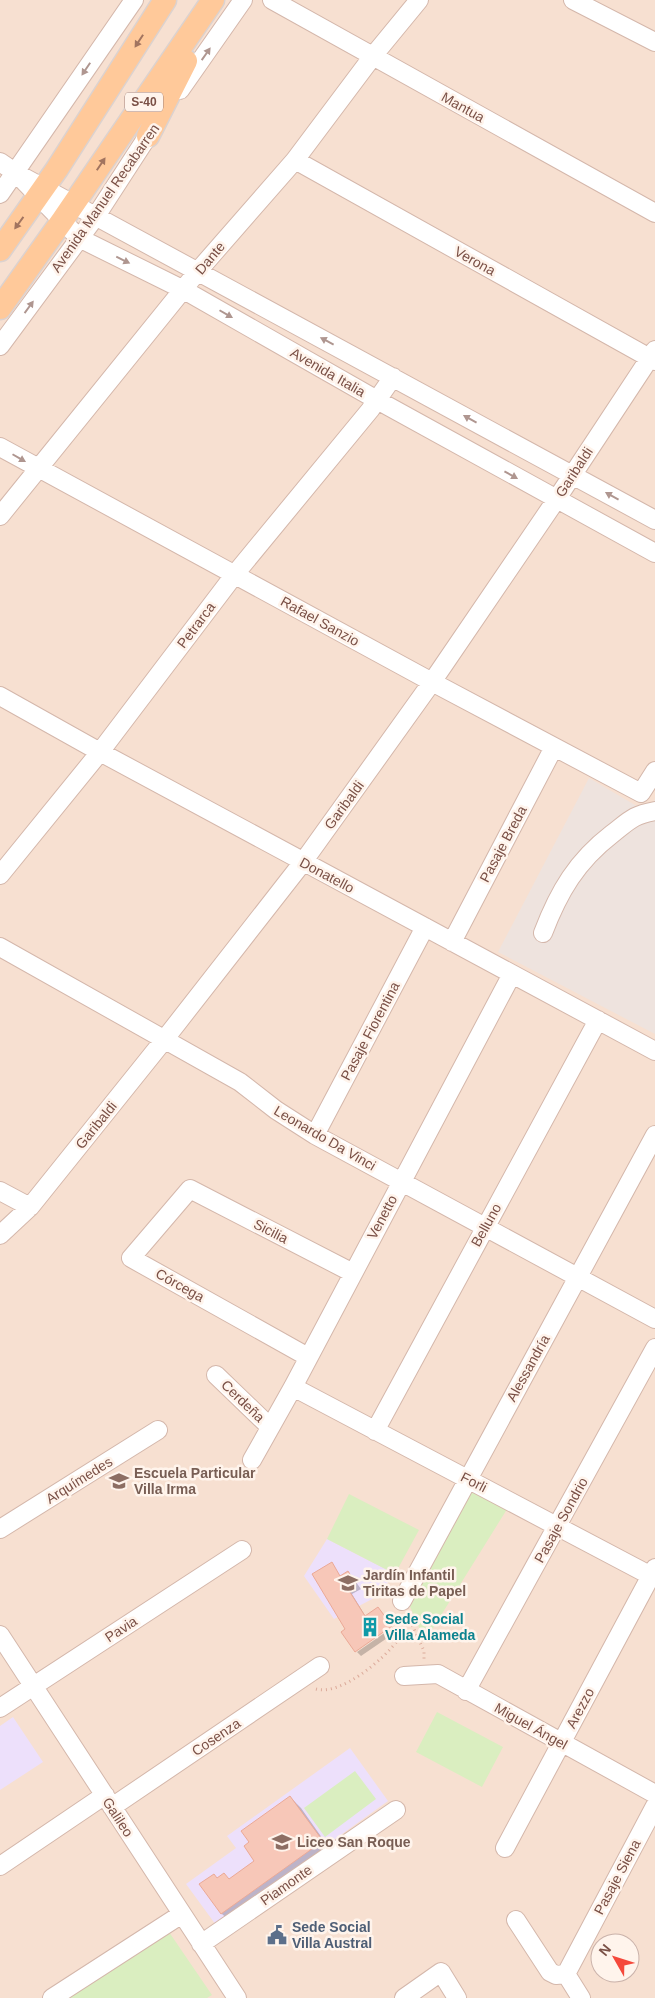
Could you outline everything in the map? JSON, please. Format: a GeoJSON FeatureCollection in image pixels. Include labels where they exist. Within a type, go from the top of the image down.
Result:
{"type":"FeatureCollection","features":[{"type":"Feature","properties":{"kind":"main road","name":"S-40"},"geometry":{"type":"LineString","coordinates":[[0,250],[41,192],[165,0]]}},
{"type":"Feature","properties":{"kind":"main road","name":"Avenida Manuel Recabarren"},"geometry":{"type":"LineString","coordinates":[[0,308],[68,213],[213,0]]}},
{"type":"Feature","properties":{"kind":"main road"},"geometry":{"type":"LineString","coordinates":[[148,136],[217,0]]}},
{"type":"Feature","properties":{"kind":"street"},"geometry":{"type":"LineString","coordinates":[[0,194],[134,0]]}},
{"type":"Feature","properties":{"kind":"street","name":"Avenida Manuel Recabarren"},"geometry":{"type":"LineString","coordinates":[[0,346],[96,216],[148,136],[243,0]]}},
{"type":"Feature","properties":{"kind":"street","name":"Mantua"},"geometry":{"type":"LineString","coordinates":[[272,0],[655,213]]}},
{"type":"Feature","properties":{"kind":"street","name":"Dante"},"geometry":{"type":"LineString","coordinates":[[0,516],[198,271],[295,160],[373,56],[419,0]]}},
{"type":"Feature","properties":{"kind":"street"},"geometry":{"type":"LineString","coordinates":[[573,0],[655,42]]}},
{"type":"Feature","properties":{"kind":"street","name":"Verona"},"geometry":{"type":"LineString","coordinates":[[295,160],[653,356]]}},
{"type":"Feature","properties":{"kind":"street","name":"Avenida Italia"},"geometry":{"type":"LineString","coordinates":[[0,162],[68,213],[80,238],[184,290],[556,500],[655,553]]}},
{"type":"Feature","properties":{"kind":"street","name":"Avenida Italia"},"geometry":{"type":"LineString","coordinates":[[68,213],[96,216],[655,520]]}},
{"type":"Feature","properties":{"kind":"street","name":"Garibaldi"},"geometry":{"type":"LineString","coordinates":[[0,1235],[30,1207],[164,1040],[302,862],[432,682],[653,356]]}},
{"type":"Feature","properties":{"kind":"street","name":"Petrarca"},"geometry":{"type":"LineString","coordinates":[[0,875],[100,752],[235,574],[377,400],[393,377]]}},
{"type":"Feature","properties":{"kind":"street","name":"Rafael Sanzio"},"geometry":{"type":"LineString","coordinates":[[0,447],[432,682],[641,793],[655,771]]}},
{"type":"Feature","properties":{"kind":"street","name":"Donatello"},"geometry":{"type":"LineString","coordinates":[[0,696],[302,862],[655,1051]]}},
{"type":"Feature","properties":{"kind":"street","name":"Pasaje Breda"},"geometry":{"type":"LineString","coordinates":[[452,942],[554,747]]}},
{"type":"Feature","properties":{"kind":"street"},"geometry":{"type":"LineString","coordinates":[[543,932],[562,889],[593,849],[638,814],[655,811]]}},
{"type":"Feature","properties":{"kind":"street","name":"Pasaje Fiorentina"},"geometry":{"type":"LineString","coordinates":[[315,1134],[425,927]]}},
{"type":"Feature","properties":{"kind":"street","name":"Leonardo Da Vinci"},"geometry":{"type":"LineString","coordinates":[[0,948],[240,1082],[276,1110],[315,1134],[655,1319]]}},
{"type":"Feature","properties":{"kind":"street","name":"Venetto"},"geometry":{"type":"LineString","coordinates":[[252,1460],[512,974]]}},
{"type":"Feature","properties":{"kind":"street","name":"Belluno"},"geometry":{"type":"LineString","coordinates":[[375,1431],[598,1020]]}},
{"type":"Feature","properties":{"kind":"street","name":"Alessandría"},"geometry":{"type":"LineString","coordinates":[[402,1601],[655,1135]]}},
{"type":"Feature","properties":{"kind":"street","name":"Sicilia"},"geometry":{"type":"LineString","coordinates":[[190,1189],[353,1273]]}},
{"type":"Feature","properties":{"kind":"street","name":"Córcega"},"geometry":{"type":"LineString","coordinates":[[190,1189],[131,1258],[308,1357]]}},
{"type":"Feature","properties":{"kind":"street"},"geometry":{"type":"LineString","coordinates":[[0,1191],[30,1207]]}},
{"type":"Feature","properties":{"kind":"street","name":"Pasaje Sondrio"},"geometry":{"type":"LineString","coordinates":[[466,1691],[655,1348]]}},
{"type":"Feature","properties":{"kind":"street","name":"Cerdeña"},"geometry":{"type":"LineString","coordinates":[[216,1375],[270,1427]]}},
{"type":"Feature","properties":{"kind":"street","name":"Forli"},"geometry":{"type":"LineString","coordinates":[[293,1386],[375,1431],[654,1574]]}},
{"type":"Feature","properties":{"kind":"street","name":"Arquímedes"},"geometry":{"type":"LineString","coordinates":[[0,1530],[158,1430]]}},
{"type":"Feature","properties":{"kind":"street","name":"Pavia"},"geometry":{"type":"LineString","coordinates":[[0,1708],[242,1550]]}},
{"type":"Feature","properties":{"kind":"street","name":"Arezzo"},"geometry":{"type":"LineString","coordinates":[[505,1848],[654,1574]]}},
{"type":"Feature","properties":{"kind":"street","name":"Galileo"},"geometry":{"type":"LineString","coordinates":[[0,1635],[237,1998]]}},
{"type":"Feature","properties":{"kind":"street","name":"Cosenza"},"geometry":{"type":"LineString","coordinates":[[0,1866],[108,1801],[320,1666]]}},
{"type":"Feature","properties":{"kind":"street","name":"Miguel Ángel"},"geometry":{"type":"LineString","coordinates":[[404,1676],[438,1674],[655,1794]]}},
{"type":"Feature","properties":{"kind":"street","name":"Pasaje Siena"},"geometry":{"type":"LineString","coordinates":[[566,1974],[655,1806]]}},
{"type":"Feature","properties":{"kind":"street","name":"Piamonte"},"geometry":{"type":"LineString","coordinates":[[202,1944],[396,1810]]}},
{"type":"Feature","properties":{"kind":"street"},"geometry":{"type":"LineString","coordinates":[[52,1998],[182,1914]]}},
{"type":"Feature","properties":{"kind":"street"},"geometry":{"type":"LineString","coordinates":[[516,1920],[550,1972],[556,1975],[566,1974],[581,1998]]}},
{"type":"Feature","properties":{"kind":"street"},"geometry":{"type":"LineString","coordinates":[[404,1998],[441,1972],[457,1998]]}},
{"type":"Feature","properties":{"kind":"path"},"geometry":{"type":"LineString","coordinates":[[402,1601],[424,1652],[424,1674]]}},
{"type":"Feature","properties":{"kind":"path"},"geometry":{"type":"LineString","coordinates":[[302,1679],[314,1689],[328,1690],[365,1671],[389,1650],[399,1638],[403,1623],[402,1601]]}},
{"type":"Feature","properties":{"kind":"shaded area"},"geometry":{"type":"Polygon","coordinates":[[[0,0],[655,0],[655,1998],[0,1998],[0,0]]]}},
{"type":"Feature","properties":{"kind":"shaded area"},"geometry":{"type":"Polygon","coordinates":[[[589,778],[647,812],[655,799],[655,1034],[498,952],[589,778]]]}},
{"type":"Feature","properties":{"kind":"shaded area","name":"Jardín Infantil Tiritas de Papel"},"geometry":{"type":"Polygon","coordinates":[[[327,1539],[395,1574],[376,1597],[334,1619],[304,1576],[327,1539]]]}},
{"type":"Feature","properties":{"kind":"shaded area"},"geometry":{"type":"Polygon","coordinates":[[[13,1717],[43,1762],[0,1790],[0,1726],[13,1717]]]}},
{"type":"Feature","properties":{"kind":"shaded area","name":"Liceo San Roque"},"geometry":{"type":"Polygon","coordinates":[[[350,1748],[388,1801],[216,1925],[186,1884],[236,1848],[227,1836],[350,1748]]]}},
{"type":"Feature","properties":{"kind":"green space"},"geometry":{"type":"Polygon","coordinates":[[[470,1486],[509,1506],[425,1641],[408,1602],[470,1486]]]}},
{"type":"Feature","properties":{"kind":"green space"},"geometry":{"type":"Polygon","coordinates":[[[349,1494],[419,1530],[395,1574],[327,1539],[349,1494]]]}},
{"type":"Feature","properties":{"kind":"green space"},"geometry":{"type":"Polygon","coordinates":[[[437,1712],[503,1747],[482,1787],[416,1752],[437,1712]]]}},
{"type":"Feature","properties":{"kind":"green space"},"geometry":{"type":"Polygon","coordinates":[[[355,1771],[376,1799],[325,1837],[304,1808],[355,1771]]]}},
{"type":"Feature","properties":{"kind":"green space"},"geometry":{"type":"Polygon","coordinates":[[[169,1932],[212,1995],[207,1998],[67,1998],[169,1932]]]}},
{"type":"Feature","properties":{"kind":"building"},"geometry":{"type":"Polygon","coordinates":[[[332,1562],[340,1576],[348,1571],[356,1584],[348,1589],[365,1616],[378,1607],[392,1626],[355,1652],[341,1632],[345,1629],[312,1574],[332,1562]]]}},
{"type":"Feature","properties":{"kind":"building"},"geometry":{"type":"Polygon","coordinates":[[[290,1796],[323,1841],[221,1914],[199,1884],[214,1874],[217,1878],[224,1873],[229,1879],[254,1861],[244,1846],[249,1842],[241,1831],[290,1796]]]}},
{"type":"Feature","properties":{"kind":"place","name":"Escuela Particular Villa Irma"},"geometry":{"type":"Point","coordinates":[119,1481]}},
{"type":"Feature","properties":{"kind":"place","name":"Jardín Infantil Tiritas de Papel"},"geometry":{"type":"Point","coordinates":[348,1583]}},
{"type":"Feature","properties":{"kind":"place","name":"Sede Social Villa Alameda"},"geometry":{"type":"Point","coordinates":[370,1627]}},
{"type":"Feature","properties":{"kind":"place","name":"Liceo San Roque"},"geometry":{"type":"Point","coordinates":[282,1842]}},
{"type":"Feature","properties":{"kind":"place","name":"Sede Social Villa Austral"},"geometry":{"type":"Point","coordinates":[277,1935]}}]}
